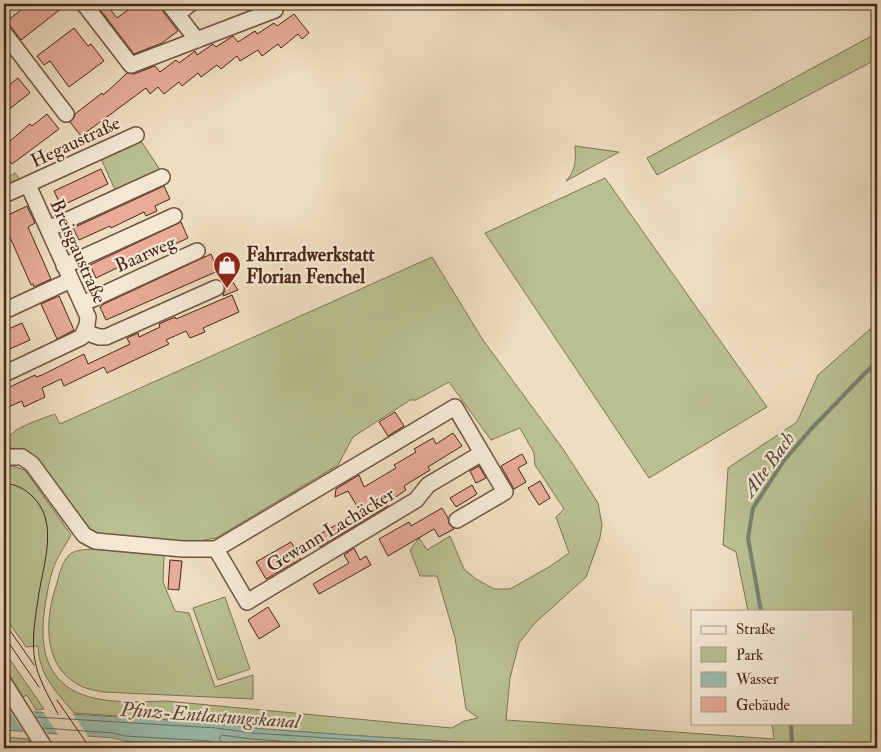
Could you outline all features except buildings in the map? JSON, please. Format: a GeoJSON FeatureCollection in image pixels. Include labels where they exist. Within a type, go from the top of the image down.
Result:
{"type":"FeatureCollection","features":[{"type":"Feature","properties":{"kind":"street"},"geometry":{"type":"LineString","coordinates":[[84,4],[131,65],[275,10]]}},
{"type":"Feature","properties":{"kind":"street"},"geometry":{"type":"LineString","coordinates":[[190,4],[173,9],[197,40]]}},
{"type":"Feature","properties":{"kind":"street"},"geometry":{"type":"LineString","coordinates":[[4,33],[66,114]]}},
{"type":"Feature","properties":{"kind":"street","name":"Hegaustraße"},"geometry":{"type":"LineString","coordinates":[[4,195],[136,135]]}},
{"type":"Feature","properties":{"kind":"street"},"geometry":{"type":"LineString","coordinates":[[48,230],[162,177]]}},
{"type":"Feature","properties":{"kind":"street","name":"Breisgaustraße"},"geometry":{"type":"LineString","coordinates":[[4,374],[82,338],[88,317],[28,184]]}},
{"type":"Feature","properties":{"kind":"street"},"geometry":{"type":"LineString","coordinates":[[64,266],[174,216]]}},
{"type":"Feature","properties":{"kind":"street","name":"Baarweg"},"geometry":{"type":"LineString","coordinates":[[82,304],[197,251]]}},
{"type":"Feature","properties":{"kind":"street"},"geometry":{"type":"LineString","coordinates":[[4,311],[71,280]]}},
{"type":"Feature","properties":{"kind":"street"},"geometry":{"type":"LineString","coordinates":[[85,332],[99,337],[106,336],[216,288]]}},
{"type":"Feature","properties":{"kind":"street"},"geometry":{"type":"LineString","coordinates":[[4,457],[22,457],[32,464],[84,535],[95,541],[165,548],[216,549],[455,407],[505,492],[458,520]]}},
{"type":"Feature","properties":{"kind":"street","name":"Gewann Lachäcker"},"geometry":{"type":"LineString","coordinates":[[216,549],[247,602],[416,500],[428,485],[482,453]]}},
{"type":"Feature","properties":{"kind":"street"},"geometry":{"type":"LineString","coordinates":[[4,683],[42,744]]}},
{"type":"Feature","properties":{"kind":"green space"},"geometry":{"type":"Polygon","coordinates":[[[877,33],[877,59],[657,175],[647,158],[877,33]]]}},
{"type":"Feature","properties":{"kind":"green space"},"geometry":{"type":"Polygon","coordinates":[[[141,141],[162,173],[117,194],[101,159],[141,141]]]}},
{"type":"Feature","properties":{"kind":"green space"},"geometry":{"type":"Polygon","coordinates":[[[575,146],[619,152],[566,181],[575,165],[575,146]]]}},
{"type":"Feature","properties":{"kind":"green space"},"geometry":{"type":"Polygon","coordinates":[[[15,173],[21,181],[4,189],[4,179],[15,173]]]}},
{"type":"Feature","properties":{"kind":"green space"},"geometry":{"type":"Polygon","coordinates":[[[605,178],[767,407],[649,478],[485,233],[605,178]]]}},
{"type":"Feature","properties":{"kind":"green space"},"geometry":{"type":"Polygon","coordinates":[[[432,257],[483,340],[563,449],[598,503],[602,525],[600,538],[586,577],[534,624],[519,643],[510,678],[506,720],[774,739],[772,724],[854,724],[854,610],[748,610],[736,552],[723,545],[728,468],[797,422],[818,375],[877,323],[877,748],[556,748],[346,735],[252,728],[217,723],[74,713],[55,690],[45,674],[38,646],[26,647],[4,616],[4,468],[13,466],[25,470],[71,535],[57,560],[48,588],[45,606],[43,632],[46,656],[50,667],[66,686],[78,693],[110,701],[166,701],[452,728],[464,721],[478,718],[466,709],[455,638],[437,576],[420,576],[410,550],[419,538],[427,550],[450,536],[464,569],[476,579],[494,589],[510,589],[549,567],[569,553],[556,517],[564,509],[535,465],[534,453],[520,428],[491,440],[449,382],[416,400],[410,400],[353,437],[338,465],[216,538],[185,543],[99,535],[87,528],[18,450],[11,448],[6,443],[8,438],[19,429],[55,414],[60,424],[432,257]]]}},
{"type":"Feature","properties":{"kind":"green space"},"geometry":{"type":"Polygon","coordinates":[[[94,549],[164,555],[163,582],[175,611],[189,613],[215,687],[253,675],[253,699],[103,692],[80,686],[66,675],[57,665],[49,639],[50,610],[53,596],[64,561],[69,555],[77,551],[94,549]]]}},
{"type":"Feature","properties":{"kind":"green space"},"geometry":{"type":"Polygon","coordinates":[[[225,597],[250,669],[218,680],[193,608],[225,597]]]}},
{"type":"Feature","properties":{"kind":"green space"},"geometry":{"type":"Polygon","coordinates":[[[4,651],[44,709],[36,710],[27,695],[23,697],[4,667],[4,651]]]}},
{"type":"Feature","properties":{"kind":"green space"},"geometry":{"type":"Polygon","coordinates":[[[4,737],[28,739],[34,748],[4,747],[4,737]]]}},
{"type":"Feature","properties":{"kind":"green space"},"geometry":{"type":"Polygon","coordinates":[[[125,741],[270,748],[147,748],[125,741]]]}},
{"type":"Feature","properties":{"kind":"green space"},"geometry":{"type":"Polygon","coordinates":[[[93,743],[117,745],[126,748],[97,748],[93,743]]]}},
{"type":"Feature","properties":{"kind":"water"},"geometry":{"type":"Polygon","coordinates":[[[4,710],[217,723],[252,728],[346,735],[556,748],[270,748],[125,741],[113,738],[4,730],[4,710]]]}},
{"type":"Feature","properties":{"kind":"pier"},"geometry":{"type":"Polygon","coordinates":[[[7,707],[32,709],[49,736],[25,734],[7,707]]]}},
{"type":"Feature","properties":{"kind":"pier"},"geometry":{"type":"Polygon","coordinates":[[[42,710],[71,711],[90,739],[59,736],[42,710]]]}},
{"type":"Feature","properties":{"kind":"waterway","name":"Alte Bach"},"geometry":{"type":"LineString","coordinates":[[761,610],[748,538],[753,508],[783,462],[811,429],[877,361]]}},
{"type":"Feature","properties":{"kind":"waterway","name":"Alte Bach"},"geometry":{"type":"LineString","coordinates":[[791,724],[792,742]]}},
{"type":"Feature","properties":{"kind":"tram line"},"geometry":{"type":"LineString","coordinates":[[4,483],[12,484],[31,495],[41,508],[46,519],[46,556],[39,593],[34,646],[35,662],[40,678],[58,714]]}},
{"type":"Feature","properties":{"kind":"tram line"},"geometry":{"type":"LineString","coordinates":[[4,622],[34,665]]}},
{"type":"Feature","properties":{"kind":"tram line"},"geometry":{"type":"LineString","coordinates":[[4,636],[39,687]]}},
{"type":"Feature","properties":{"kind":"tram line"},"geometry":{"type":"LineString","coordinates":[[57,700],[90,748]]}},
{"type":"Feature","properties":{"kind":"place","name":"Fahrradwerkstatt Florian Fenchel"},"geometry":{"type":"Point","coordinates":[227,289]}},
{"type":"Feature","properties":{"kind":"water label","name":"Pfinz-Entlastungskanal"},"geometry":{"type":"Point","coordinates":[210,715]}}]}
